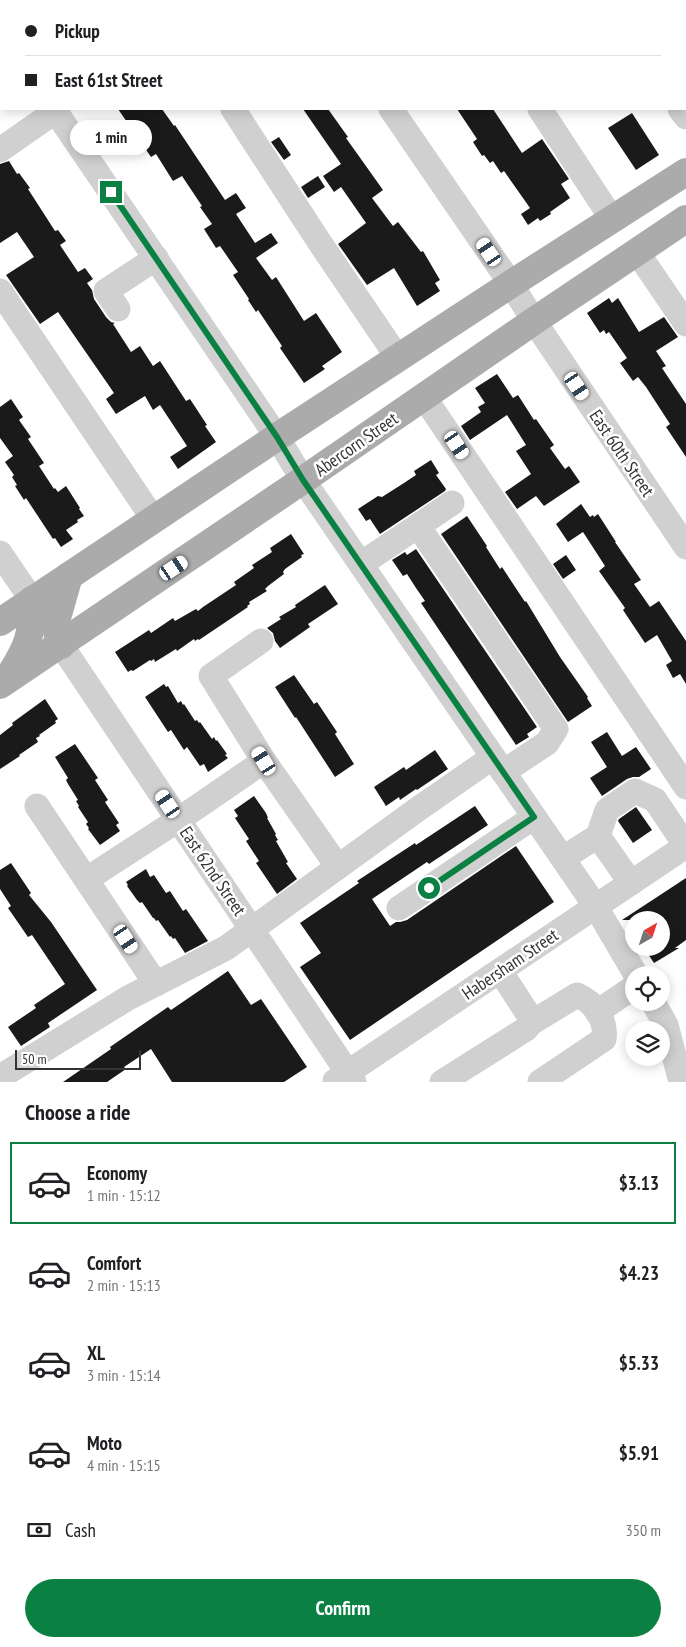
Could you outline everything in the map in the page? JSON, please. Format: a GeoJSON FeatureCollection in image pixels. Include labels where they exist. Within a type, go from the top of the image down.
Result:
{"type":"FeatureCollection","features":[{"type":"Feature","properties":{"kind":"main road"},"geometry":{"type":"LineString","coordinates":[[0,622],[277,437],[686,172]]}},
{"type":"Feature","properties":{"kind":"main road","name":"Abercorn Street"},"geometry":{"type":"LineString","coordinates":[[2,683],[61,645],[686,219]]}},
{"type":"Feature","properties":{"kind":"main road"},"geometry":{"type":"LineString","coordinates":[[61,645],[55,624],[69,576]]}},
{"type":"Feature","properties":{"kind":"main road"},"geometry":{"type":"LineString","coordinates":[[2,683],[21,658],[28,642],[32,627],[32,600]]}},
{"type":"Feature","properties":{"kind":"street"},"geometry":{"type":"LineString","coordinates":[[0,150],[55,110],[277,437],[303,480],[596,907],[631,966]]}},
{"type":"Feature","properties":{"kind":"street"},"geometry":{"type":"LineString","coordinates":[[234,110],[398,358]]}},
{"type":"Feature","properties":{"kind":"street","name":"East 60th Street"},"geometry":{"type":"LineString","coordinates":[[392,110],[511,284],[686,547]]}},
{"type":"Feature","properties":{"kind":"street"},"geometry":{"type":"LineString","coordinates":[[541,110],[612,219]]}},
{"type":"Feature","properties":{"kind":"street"},"geometry":{"type":"LineString","coordinates":[[637,252],[686,324]]}},
{"type":"Feature","properties":{"kind":"street"},"geometry":{"type":"LineString","coordinates":[[118,309],[106,291],[156,258]]}},
{"type":"Feature","properties":{"kind":"street"},"geometry":{"type":"LineString","coordinates":[[0,291],[154,520]]}},
{"type":"Feature","properties":{"kind":"street"},"geometry":{"type":"LineString","coordinates":[[424,397],[686,787]]}},
{"type":"Feature","properties":{"kind":"street"},"geometry":{"type":"LineString","coordinates":[[361,564],[452,503]]}},
{"type":"Feature","properties":{"kind":"street"},"geometry":{"type":"LineString","coordinates":[[0,1077],[128,998],[226,948],[338,867],[498,764],[547,743],[556,730],[418,526]]}},
{"type":"Feature","properties":{"kind":"street"},"geometry":{"type":"LineString","coordinates":[[0,553],[32,600]]}},
{"type":"Feature","properties":{"kind":"street"},"geometry":{"type":"LineString","coordinates":[[261,641],[210,676],[264,761],[338,867]]}},
{"type":"Feature","properties":{"kind":"street","name":"East 62nd Street"},"geometry":{"type":"LineString","coordinates":[[61,645],[252,930],[346,1079]]}},
{"type":"Feature","properties":{"kind":"street"},"geometry":{"type":"LineString","coordinates":[[87,879],[264,761]]}},
{"type":"Feature","properties":{"kind":"street"},"geometry":{"type":"LineString","coordinates":[[562,858],[598,836],[607,810],[635,791],[655,800],[686,846]]}},
{"type":"Feature","properties":{"kind":"street"},"geometry":{"type":"LineString","coordinates":[[37,806],[156,984]]}},
{"type":"Feature","properties":{"kind":"street"},"geometry":{"type":"LineString","coordinates":[[399,908],[534,817]]}},
{"type":"Feature","properties":{"kind":"street"},"geometry":{"type":"LineString","coordinates":[[598,836],[632,883]]}},
{"type":"Feature","properties":{"kind":"street","name":"Habersham Street"},"geometry":{"type":"LineString","coordinates":[[346,1079],[500,971],[686,846]]}},
{"type":"Feature","properties":{"kind":"street"},"geometry":{"type":"LineString","coordinates":[[500,971],[530,1017],[531,1023]]}},
{"type":"Feature","properties":{"kind":"street"},"geometry":{"type":"LineString","coordinates":[[597,1012],[625,993]]}},
{"type":"Feature","properties":{"kind":"street"},"geometry":{"type":"LineString","coordinates":[[442,1082],[577,995],[586,999],[597,1012],[606,1030],[604,1039],[540,1082]]}},
{"type":"Feature","properties":{"kind":"street"},"geometry":{"type":"LineString","coordinates":[[658,1011],[666,1025],[680,1082]]}},
{"type":"Feature","properties":{"kind":"building"},"geometry":{"type":"Polygon","coordinates":[[[119,110],[163,110],[175,125],[225,200],[236,193],[246,208],[236,214],[255,243],[271,233],[278,243],[256,258],[272,280],[276,277],[304,321],[316,313],[342,352],[322,366],[325,369],[304,383],[280,348],[282,346],[258,310],[256,312],[233,275],[238,272],[220,246],[216,248],[204,229],[212,224],[182,176],[173,181],[156,154],[151,157],[119,110]]]}},
{"type":"Feature","properties":{"kind":"building"},"geometry":{"type":"Polygon","coordinates":[[[304,110],[329,110],[383,190],[372,198],[393,226],[398,222],[421,252],[423,251],[440,280],[435,283],[440,291],[417,306],[394,268],[367,285],[338,244],[366,223],[341,187],[334,192],[323,176],[341,164],[304,110]]]}},
{"type":"Feature","properties":{"kind":"building"},"geometry":{"type":"Polygon","coordinates":[[[458,110],[494,110],[522,153],[542,139],[569,179],[561,184],[570,198],[550,212],[551,214],[540,221],[538,218],[528,225],[521,214],[530,208],[504,171],[501,173],[493,161],[490,163],[484,155],[482,156],[473,142],[477,139],[458,110]]]}},
{"type":"Feature","properties":{"kind":"building"},"geometry":{"type":"Polygon","coordinates":[[[632,113],[659,155],[636,170],[608,128],[632,113]]]}},
{"type":"Feature","properties":{"kind":"building"},"geometry":{"type":"Polygon","coordinates":[[[279,137],[291,155],[284,160],[271,142],[279,137]]]}},
{"type":"Feature","properties":{"kind":"building"},"geometry":{"type":"Polygon","coordinates":[[[9,161],[17,174],[19,173],[30,188],[28,189],[55,231],[58,230],[66,241],[60,245],[78,272],[85,268],[93,279],[87,283],[92,290],[94,299],[106,317],[115,323],[113,324],[131,352],[140,346],[153,366],[160,361],[186,401],[190,399],[207,425],[205,426],[216,442],[178,469],[170,457],[187,446],[160,405],[153,410],[145,396],[116,414],[106,399],[114,393],[58,312],[40,324],[6,275],[34,257],[17,232],[0,243],[0,164],[9,161]]]}},
{"type":"Feature","properties":{"kind":"building"},"geometry":{"type":"Polygon","coordinates":[[[318,176],[325,187],[308,198],[301,187],[318,176]]]}},
{"type":"Feature","properties":{"kind":"building"},"geometry":{"type":"Polygon","coordinates":[[[609,298],[612,303],[618,298],[639,332],[664,317],[678,337],[656,351],[666,366],[662,368],[686,404],[686,457],[666,427],[670,424],[646,387],[638,377],[633,381],[620,363],[627,358],[609,332],[606,334],[604,330],[600,333],[587,313],[609,298]]]}},
{"type":"Feature","properties":{"kind":"building"},"geometry":{"type":"Polygon","coordinates":[[[497,374],[513,398],[518,395],[534,420],[536,419],[554,445],[550,448],[565,469],[569,466],[580,482],[544,506],[536,496],[517,509],[505,492],[531,474],[516,451],[526,445],[507,415],[470,440],[461,426],[481,412],[478,407],[485,403],[475,388],[497,374]]]}},
{"type":"Feature","properties":{"kind":"building"},"geometry":{"type":"Polygon","coordinates":[[[11,399],[23,417],[19,420],[31,437],[28,439],[44,463],[39,466],[58,492],[66,486],[84,516],[66,530],[73,539],[61,547],[55,538],[53,539],[26,498],[24,500],[15,486],[17,485],[12,477],[14,475],[5,462],[13,456],[0,438],[0,407],[11,399]]]}},
{"type":"Feature","properties":{"kind":"building"},"geometry":{"type":"Polygon","coordinates":[[[431,460],[439,473],[436,475],[446,489],[445,491],[380,534],[370,519],[366,521],[358,509],[378,496],[382,497],[416,475],[414,471],[431,460]]]}},
{"type":"Feature","properties":{"kind":"building"},"geometry":{"type":"Polygon","coordinates":[[[581,504],[590,517],[598,514],[641,580],[634,584],[650,607],[659,601],[686,641],[686,684],[680,674],[673,678],[666,665],[672,661],[657,635],[645,643],[623,610],[625,608],[599,571],[605,566],[583,532],[568,542],[556,524],[581,504]]]}},
{"type":"Feature","properties":{"kind":"building"},"geometry":{"type":"Polygon","coordinates":[[[467,516],[500,569],[502,567],[526,601],[560,657],[588,697],[592,706],[568,722],[441,534],[467,516]]]}},
{"type":"Feature","properties":{"kind":"building"},"geometry":{"type":"Polygon","coordinates":[[[291,534],[304,554],[285,569],[284,574],[265,589],[267,591],[249,602],[248,607],[199,640],[195,641],[194,639],[177,651],[176,649],[155,662],[154,659],[150,660],[133,671],[128,672],[115,652],[149,630],[151,633],[173,618],[175,621],[196,609],[198,611],[236,585],[234,582],[254,568],[252,565],[272,552],[270,548],[291,534]]]}},
{"type":"Feature","properties":{"kind":"building"},"geometry":{"type":"Polygon","coordinates":[[[416,549],[537,727],[527,734],[529,737],[516,745],[421,603],[425,601],[407,574],[403,576],[392,560],[405,552],[407,555],[416,549]]]}},
{"type":"Feature","properties":{"kind":"building"},"geometry":{"type":"Polygon","coordinates":[[[566,555],[576,570],[563,579],[553,564],[566,555]]]}},
{"type":"Feature","properties":{"kind":"building"},"geometry":{"type":"Polygon","coordinates":[[[325,585],[338,604],[308,624],[310,627],[280,648],[275,641],[273,633],[267,628],[281,619],[279,617],[296,607],[295,605],[325,585]]]}},
{"type":"Feature","properties":{"kind":"building"},"geometry":{"type":"Polygon","coordinates":[[[294,675],[314,704],[317,702],[337,732],[335,734],[354,764],[335,777],[275,687],[294,675]]]}},
{"type":"Feature","properties":{"kind":"building"},"geometry":{"type":"Polygon","coordinates":[[[164,684],[166,687],[168,686],[178,703],[181,701],[184,704],[195,721],[200,722],[212,739],[214,737],[217,740],[227,754],[225,755],[228,758],[208,772],[204,764],[200,766],[187,747],[184,750],[171,730],[168,732],[145,697],[164,684]]]}},
{"type":"Feature","properties":{"kind":"building"},"geometry":{"type":"Polygon","coordinates":[[[45,699],[58,719],[55,721],[56,723],[36,738],[38,742],[0,769],[0,735],[13,725],[12,723],[45,699]]]}},
{"type":"Feature","properties":{"kind":"building"},"geometry":{"type":"Polygon","coordinates":[[[607,732],[622,756],[636,747],[651,769],[639,777],[627,779],[602,796],[590,778],[607,767],[591,742],[607,732]]]}},
{"type":"Feature","properties":{"kind":"building"},"geometry":{"type":"Polygon","coordinates":[[[75,744],[98,778],[95,780],[108,800],[105,802],[119,823],[116,825],[120,831],[100,845],[88,829],[86,824],[88,822],[78,807],[76,801],[78,800],[66,780],[68,778],[55,757],[75,744]]]}},
{"type":"Feature","properties":{"kind":"building"},"geometry":{"type":"Polygon","coordinates":[[[435,750],[448,769],[417,790],[400,800],[399,797],[386,806],[374,787],[404,767],[406,770],[435,750]]]}},
{"type":"Feature","properties":{"kind":"building"},"geometry":{"type":"Polygon","coordinates":[[[254,796],[266,813],[276,834],[278,840],[276,841],[288,862],[286,863],[297,879],[277,894],[256,863],[259,861],[246,841],[249,839],[235,818],[238,816],[234,810],[254,796]]]}},
{"type":"Feature","properties":{"kind":"building"},"geometry":{"type":"Polygon","coordinates":[[[475,806],[488,825],[429,864],[427,862],[372,899],[390,926],[396,922],[407,920],[516,846],[554,902],[350,1040],[300,967],[321,953],[300,923],[359,883],[357,881],[475,806]]]}},
{"type":"Feature","properties":{"kind":"building"},"geometry":{"type":"Polygon","coordinates":[[[636,807],[652,830],[633,843],[618,821],[636,807]]]}},
{"type":"Feature","properties":{"kind":"building"},"geometry":{"type":"Polygon","coordinates":[[[11,863],[31,893],[29,895],[51,922],[97,990],[48,1023],[50,1027],[21,1046],[8,1027],[36,1008],[34,1005],[65,984],[32,935],[28,937],[8,908],[11,906],[0,889],[0,870],[11,863]]]}},
{"type":"Feature","properties":{"kind":"building"},"geometry":{"type":"Polygon","coordinates":[[[146,869],[150,877],[154,875],[166,893],[170,891],[183,911],[186,909],[208,941],[185,953],[175,938],[170,937],[142,902],[140,903],[137,900],[126,882],[146,869]]]}},
{"type":"Feature","properties":{"kind":"building"},"geometry":{"type":"Polygon","coordinates":[[[686,878],[686,940],[675,948],[679,948],[670,953],[670,911],[636,911],[686,878]]]}},
{"type":"Feature","properties":{"kind":"building"},"geometry":{"type":"Polygon","coordinates":[[[649,956],[666,956],[654,963],[649,956]]]}},
{"type":"Feature","properties":{"kind":"building"},"geometry":{"type":"Polygon","coordinates":[[[228,971],[251,1005],[261,999],[307,1067],[284,1082],[172,1082],[151,1049],[124,1067],[126,1069],[107,1082],[63,1082],[168,1007],[171,1010],[228,971]]]}},
{"type":"Feature","properties":{"kind":"route"},"geometry":{"type":"LineString","coordinates":[[111,192],[277,437],[303,480],[534,817],[429,888]]}}]}
